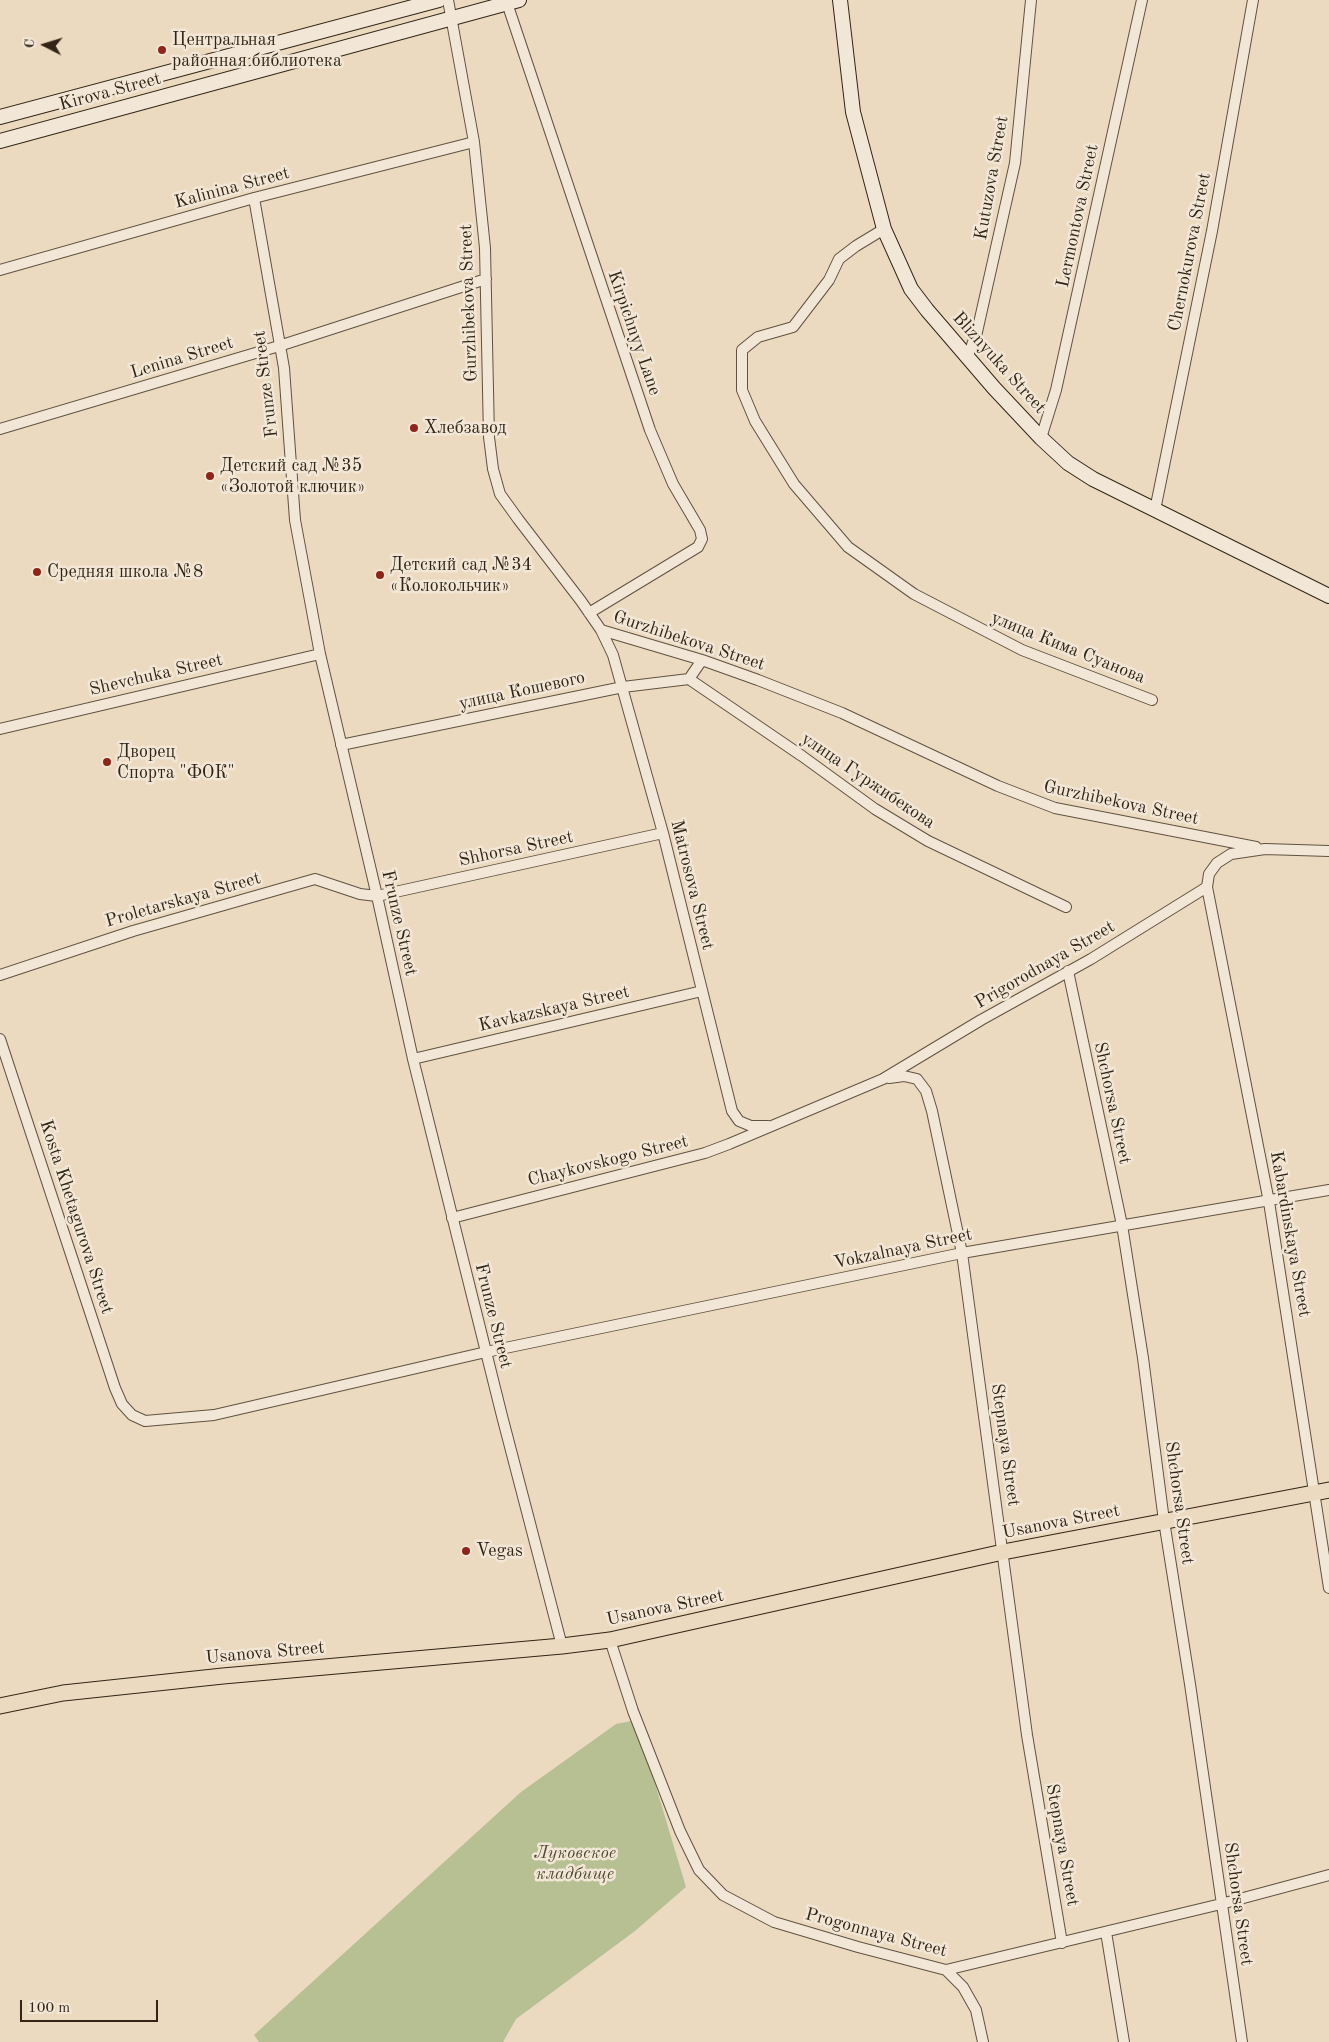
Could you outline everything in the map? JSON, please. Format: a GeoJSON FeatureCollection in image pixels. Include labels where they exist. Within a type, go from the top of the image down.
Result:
{"type":"FeatureCollection","features":[{"type":"Feature","properties":{"kind":"main road","name":"Usanova Street"},"geometry":{"type":"LineString","coordinates":[[0,1706],[64,1693],[223,1676],[562,1646],[610,1640],[1003,1552],[1322,1492]]}},
{"type":"Feature","properties":{"kind":"street","name":"Kirova Street"},"geometry":{"type":"LineString","coordinates":[[0,117],[439,0]]}},
{"type":"Feature","properties":{"kind":"street","name":"Gurzhibekova Street"},"geometry":{"type":"LineString","coordinates":[[448,0],[474,142],[485,248],[489,437],[493,469],[500,494],[601,630],[702,660],[842,713],[998,786],[1055,808],[1265,849]]}},
{"type":"Feature","properties":{"kind":"street","name":"Bliznyuka Street"},"geometry":{"type":"LineString","coordinates":[[840,0],[853,112],[884,229],[911,289],[967,358],[1041,438],[1068,463],[1093,479],[1329,596]]}},
{"type":"Feature","properties":{"kind":"street","name":"Kutuzova Street"},"geometry":{"type":"LineString","coordinates":[[967,358],[977,332],[1014,163],[1032,0]]}},
{"type":"Feature","properties":{"kind":"street","name":"Lermontova Street"},"geometry":{"type":"LineString","coordinates":[[1041,438],[1056,390],[1142,0]]}},
{"type":"Feature","properties":{"kind":"street","name":"Chernokurova Street"},"geometry":{"type":"LineString","coordinates":[[1155,510],[1212,230],[1253,0]]}},
{"type":"Feature","properties":{"kind":"street","name":"Kirova Street"},"geometry":{"type":"LineString","coordinates":[[0,141],[513,2]]}},
{"type":"Feature","properties":{"kind":"street","name":"Kirpichnyy Lane"},"geometry":{"type":"LineString","coordinates":[[513,2],[650,430],[673,484],[700,530],[702,539],[698,547],[589,612]]}},
{"type":"Feature","properties":{"kind":"street","name":"Kalinina Street"},"geometry":{"type":"LineString","coordinates":[[0,270],[254,198],[474,142]]}},
{"type":"Feature","properties":{"kind":"street","name":"Frunze Street"},"geometry":{"type":"LineString","coordinates":[[254,198],[284,368],[295,520],[320,654],[413,1059],[562,1646]]}},
{"type":"Feature","properties":{"kind":"street","name":"улица Кима Суанова"},"geometry":{"type":"LineString","coordinates":[[884,229],[839,259],[828,280],[793,327],[758,337],[742,350],[742,390],[755,421],[794,484],[843,541],[914,594],[1022,650],[1152,700]]}},
{"type":"Feature","properties":{"kind":"street","name":"Lenina Street"},"geometry":{"type":"LineString","coordinates":[[0,429],[279,346],[486,279]]}},
{"type":"Feature","properties":{"kind":"street","name":"Matrosova Street"},"geometry":{"type":"LineString","coordinates":[[601,630],[613,655],[623,687],[663,833],[732,1111],[739,1121],[751,1126],[768,1126]]}},
{"type":"Feature","properties":{"kind":"street","name":"Shevchuka Street"},"geometry":{"type":"LineString","coordinates":[[0,729],[320,654]]}},
{"type":"Feature","properties":{"kind":"street"},"geometry":{"type":"LineString","coordinates":[[689,679],[702,660]]}},
{"type":"Feature","properties":{"kind":"street","name":"улица Кошевого"},"geometry":{"type":"LineString","coordinates":[[341,745],[623,687],[689,679]]}},
{"type":"Feature","properties":{"kind":"street","name":"улица Гуржибекова"},"geometry":{"type":"LineString","coordinates":[[689,679],[802,756],[875,809],[912,832],[1066,907]]}},
{"type":"Feature","properties":{"kind":"street","name":"Shhorsa Street"},"geometry":{"type":"LineString","coordinates":[[377,896],[663,833]]}},
{"type":"Feature","properties":{"kind":"street"},"geometry":{"type":"LineString","coordinates":[[1207,887],[1209,874],[1217,863],[1231,854],[1265,849],[1329,851]]}},
{"type":"Feature","properties":{"kind":"street","name":"Proletarskaya Street"},"geometry":{"type":"LineString","coordinates":[[0,975],[133,930],[315,880],[360,894],[377,896]]}},
{"type":"Feature","properties":{"kind":"street","name":"Prigorodnaya Street"},"geometry":{"type":"LineString","coordinates":[[768,1126],[883,1079],[1207,887]]}},
{"type":"Feature","properties":{"kind":"street","name":"Kabardinskaya Street"},"geometry":{"type":"LineString","coordinates":[[1207,887],[1269,1202],[1322,1492],[1329,1588]]}},
{"type":"Feature","properties":{"kind":"street","name":"Shchorsa Street"},"geometry":{"type":"LineString","coordinates":[[1068,971],[1122,1225],[1143,1358],[1164,1522],[1190,1684],[1242,2042]]}},
{"type":"Feature","properties":{"kind":"street","name":"Kavkazskaya Street"},"geometry":{"type":"LineString","coordinates":[[413,1059],[702,991]]}},
{"type":"Feature","properties":{"kind":"street","name":"Kosta Khetagurova Street"},"geometry":{"type":"LineString","coordinates":[[0,1039],[112,1379],[122,1404]]}},
{"type":"Feature","properties":{"kind":"street","name":"Stepnaya Street"},"geometry":{"type":"LineString","coordinates":[[883,1079],[904,1076],[917,1079],[926,1091],[932,1111],[962,1253],[1027,1735],[1062,1943]]}},
{"type":"Feature","properties":{"kind":"street","name":"Chaykovskogo Street"},"geometry":{"type":"LineString","coordinates":[[452,1218],[705,1153],[768,1126]]}},
{"type":"Feature","properties":{"kind":"street","name":"Vokzalnaya Street"},"geometry":{"type":"LineString","coordinates":[[122,1404],[132,1415],[145,1421],[214,1415],[486,1352],[962,1253],[1269,1202],[1329,1190]]}},
{"type":"Feature","properties":{"kind":"street","name":"Progonnaya Street"},"geometry":{"type":"LineString","coordinates":[[610,1640],[633,1711],[680,1831],[699,1870],[723,1895],[774,1922],[858,1947],[946,1970],[1221,1904],[1329,1875]]}},
{"type":"Feature","properties":{"kind":"street"},"geometry":{"type":"LineString","coordinates":[[1106,1932],[1124,2042]]}},
{"type":"Feature","properties":{"kind":"street"},"geometry":{"type":"LineString","coordinates":[[946,1970],[963,1987],[976,2010],[983,2042]]}},
{"type":"Feature","properties":{"kind":"green space","name":"Луковское кладбище"},"geometry":{"type":"Polygon","coordinates":[[[636,1720],[686,1887],[635,1931],[516,2019],[503,2042],[259,2042],[254,2035],[521,1792],[616,1724],[636,1720]]]}},
{"type":"Feature","properties":{"kind":"place","name":"Центральная районная библиотека"},"geometry":{"type":"Point","coordinates":[162,50]}},
{"type":"Feature","properties":{"kind":"place","name":"Хлебзавод"},"geometry":{"type":"Point","coordinates":[414,428]}},
{"type":"Feature","properties":{"kind":"place","name":"Детский сад №35 «Золотой ключик»"},"geometry":{"type":"Point","coordinates":[210,476]}},
{"type":"Feature","properties":{"kind":"place","name":"Средняя школа №8"},"geometry":{"type":"Point","coordinates":[37,572]}},
{"type":"Feature","properties":{"kind":"place","name":"Детский сад №34 «Колокольчик»"},"geometry":{"type":"Point","coordinates":[380,575]}},
{"type":"Feature","properties":{"kind":"place","name":"Дворец Спорта \"ФОК\""},"geometry":{"type":"Point","coordinates":[107,762]}},
{"type":"Feature","properties":{"kind":"place","name":"Vegas"},"geometry":{"type":"Point","coordinates":[466,1551]}}]}
